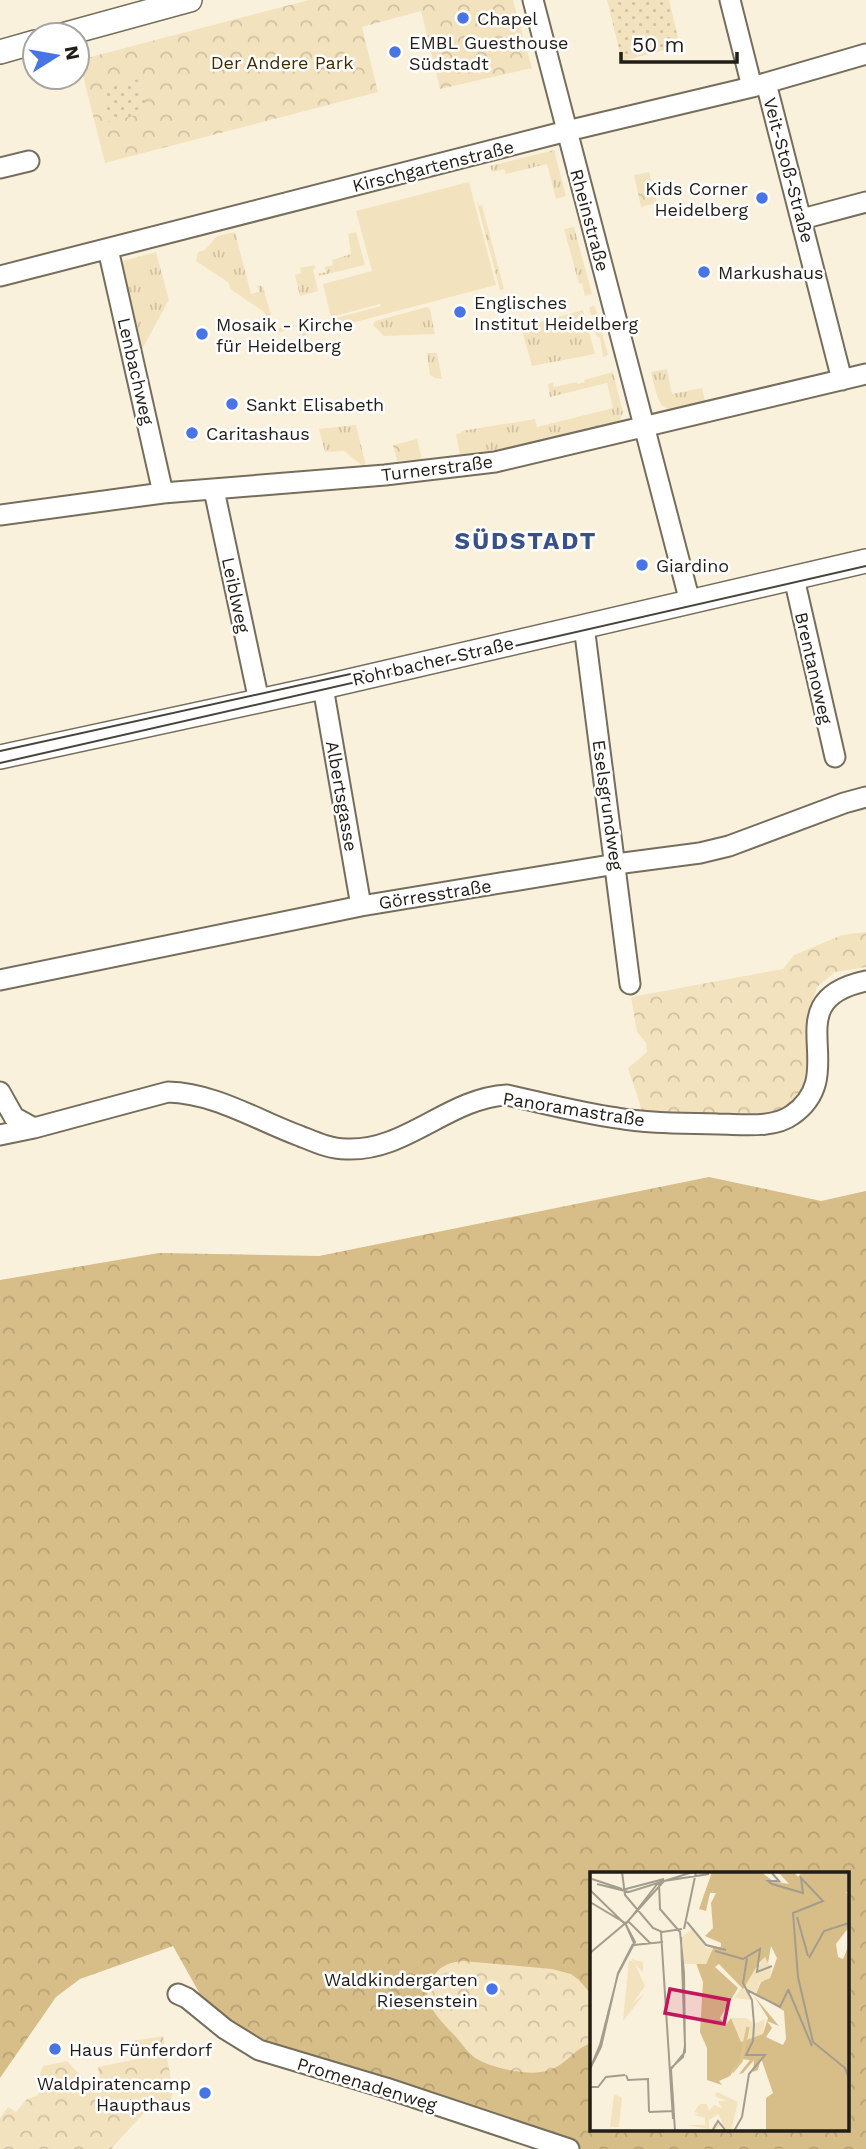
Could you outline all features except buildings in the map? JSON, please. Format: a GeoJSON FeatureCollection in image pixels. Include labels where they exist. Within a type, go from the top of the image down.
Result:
{"type":"FeatureCollection","features":[{"type":"Feature","properties":{"kind":"main road"},"geometry":{"type":"LineString","coordinates":[[91,27],[176,2]]}},
{"type":"Feature","properties":{"kind":"main road"},"geometry":{"type":"LineString","coordinates":[[0,52],[21,46]]}},
{"type":"Feature","properties":{"kind":"main road","name":"Rohrbacher Straße"},"geometry":{"type":"LineString","coordinates":[[0,757],[323,687],[866,561]]}},
{"type":"Feature","properties":{"kind":"street","name":"Rheinstraße"},"geometry":{"type":"LineString","coordinates":[[533,0],[690,602]]}},
{"type":"Feature","properties":{"kind":"street","name":"Veit-Stoß-Straße"},"geometry":{"type":"LineString","coordinates":[[730,0],[802,219],[842,380]]}},
{"type":"Feature","properties":{"kind":"street","name":"Kirschgartenstraße"},"geometry":{"type":"LineString","coordinates":[[0,276],[567,131],[759,85],[866,54]]}},
{"type":"Feature","properties":{"kind":"street"},"geometry":{"type":"LineString","coordinates":[[0,168],[29,161]]}},
{"type":"Feature","properties":{"kind":"street"},"geometry":{"type":"LineString","coordinates":[[802,219],[866,202]]}},
{"type":"Feature","properties":{"kind":"street","name":"Lenbachweg"},"geometry":{"type":"LineString","coordinates":[[108,248],[163,494]]}},
{"type":"Feature","properties":{"kind":"street","name":"Turnerstraße"},"geometry":{"type":"LineString","coordinates":[[0,515],[163,494],[385,475],[495,462],[866,374]]}},
{"type":"Feature","properties":{"kind":"street","name":"Leiblweg"},"geometry":{"type":"LineString","coordinates":[[214,490],[259,701]]}},
{"type":"Feature","properties":{"kind":"street","name":"Brentanoweg"},"geometry":{"type":"LineString","coordinates":[[794,578],[835,757]]}},
{"type":"Feature","properties":{"kind":"street","name":"Eselsgrundweg"},"geometry":{"type":"LineString","coordinates":[[584,626],[630,984]]}},
{"type":"Feature","properties":{"kind":"street","name":"Albertsgasse"},"geometry":{"type":"LineString","coordinates":[[323,687],[361,906]]}},
{"type":"Feature","properties":{"kind":"street","name":"Görresstraße"},"geometry":{"type":"LineString","coordinates":[[0,980],[361,906],[616,864],[700,853],[729,846],[866,797]]}},
{"type":"Feature","properties":{"kind":"street","name":"Panoramastraße"},"geometry":{"type":"LineString","coordinates":[[0,1135],[168,1092],[186,1093],[212,1100],[321,1145],[349,1150],[396,1140],[457,1108],[495,1095],[507,1095],[629,1120],[772,1123],[793,1114],[806,1102],[816,1085],[817,1021],[825,1001],[838,989],[866,981]]}},
{"type":"Feature","properties":{"kind":"street"},"geometry":{"type":"LineString","coordinates":[[0,1092],[14,1117],[34,1128]]}},
{"type":"Feature","properties":{"kind":"street","name":"Promenadenweg"},"geometry":{"type":"LineString","coordinates":[[178,1994],[259,2050],[386,2088],[569,2149]]}},
{"type":"Feature","properties":{"kind":"green space","name":"Der Andere Park"},"geometry":{"type":"Polygon","coordinates":[[[309,0],[513,0],[532,68],[440,89],[421,11],[362,27],[378,92],[105,163],[87,91],[91,91],[91,57],[309,0]]]}},
{"type":"Feature","properties":{"kind":"green space"},"geometry":{"type":"Polygon","coordinates":[[[607,0],[669,0],[680,46],[622,61],[607,0]]]}},
{"type":"Feature","properties":{"kind":"green space"},"geometry":{"type":"Polygon","coordinates":[[[139,79],[148,112],[109,122],[100,90],[139,79]]]}},
{"type":"Feature","properties":{"kind":"green space"},"geometry":{"type":"Polygon","coordinates":[[[554,150],[566,196],[556,199],[547,164],[506,174],[504,169],[492,172],[490,166],[554,150]]]}},
{"type":"Feature","properties":{"kind":"green space"},"geometry":{"type":"Polygon","coordinates":[[[649,172],[657,203],[641,207],[634,175],[649,172]]]}},
{"type":"Feature","properties":{"kind":"green space"},"geometry":{"type":"Polygon","coordinates":[[[469,182],[496,285],[302,336],[299,328],[381,306],[380,304],[331,317],[323,284],[372,271],[356,211],[469,182]]]}},
{"type":"Feature","properties":{"kind":"green space"},"geometry":{"type":"Polygon","coordinates":[[[477,203],[479,206],[482,205],[504,289],[500,290],[477,203]]]}},
{"type":"Feature","properties":{"kind":"green space"},"geometry":{"type":"Polygon","coordinates":[[[574,227],[592,294],[585,296],[582,283],[579,284],[564,229],[574,227]]]}},
{"type":"Feature","properties":{"kind":"green space"},"geometry":{"type":"Polygon","coordinates":[[[235,232],[251,294],[259,292],[258,285],[263,287],[275,329],[294,327],[275,334],[264,312],[230,289],[229,283],[196,261],[198,252],[205,250],[217,236],[235,232]]]}},
{"type":"Feature","properties":{"kind":"green space"},"geometry":{"type":"Polygon","coordinates":[[[356,232],[365,265],[319,276],[318,274],[326,272],[325,267],[333,265],[332,260],[351,254],[348,234],[356,232]]]}},
{"type":"Feature","properties":{"kind":"green space"},"geometry":{"type":"Polygon","coordinates":[[[156,252],[169,300],[141,351],[122,272],[123,261],[156,252]]]}},
{"type":"Feature","properties":{"kind":"green space"},"geometry":{"type":"Polygon","coordinates":[[[314,265],[318,291],[300,296],[295,275],[301,273],[300,268],[314,265]]]}},
{"type":"Feature","properties":{"kind":"green space"},"geometry":{"type":"Polygon","coordinates":[[[595,306],[608,355],[603,357],[600,338],[594,328],[597,327],[594,315],[591,315],[589,307],[595,306]]]}},
{"type":"Feature","properties":{"kind":"green space"},"geometry":{"type":"Polygon","coordinates":[[[427,307],[430,309],[435,334],[384,336],[373,325],[375,321],[427,307]]]}},
{"type":"Feature","properties":{"kind":"green space"},"geometry":{"type":"Polygon","coordinates":[[[583,310],[595,354],[532,366],[521,327],[583,310]]]}},
{"type":"Feature","properties":{"kind":"green space"},"geometry":{"type":"Polygon","coordinates":[[[427,353],[437,353],[442,379],[430,375],[427,353]]]}},
{"type":"Feature","properties":{"kind":"green space"},"geometry":{"type":"Polygon","coordinates":[[[667,369],[672,394],[702,388],[705,401],[671,409],[661,404],[651,372],[667,369]]]}},
{"type":"Feature","properties":{"kind":"green space"},"geometry":{"type":"Polygon","coordinates":[[[613,372],[623,413],[617,425],[561,439],[460,456],[456,434],[461,431],[535,419],[537,427],[613,408],[607,383],[550,397],[548,384],[553,383],[554,387],[577,382],[578,384],[613,372]]]}},
{"type":"Feature","properties":{"kind":"green space"},"geometry":{"type":"Polygon","coordinates":[[[356,425],[366,466],[344,451],[325,452],[319,429],[356,425]]]}},
{"type":"Feature","properties":{"kind":"green space"},"geometry":{"type":"Polygon","coordinates":[[[417,439],[422,459],[397,461],[393,445],[417,439]]]}},
{"type":"Feature","properties":{"kind":"green space"},"geometry":{"type":"Polygon","coordinates":[[[866,932],[866,967],[835,972],[817,987],[812,1003],[806,1081],[789,1103],[776,1113],[643,1113],[628,1068],[647,1052],[646,1043],[637,1032],[631,997],[783,969],[794,955],[842,935],[866,932]]]}},
{"type":"Feature","properties":{"kind":"green space"},"geometry":{"type":"Polygon","coordinates":[[[709,1177],[821,1201],[866,1191],[866,2149],[579,2149],[446,2105],[237,2030],[205,2003],[173,1946],[80,1979],[56,1997],[0,2078],[0,1280],[159,1253],[319,1256],[709,1177]]]}},
{"type":"Feature","properties":{"kind":"green space"},"geometry":{"type":"Polygon","coordinates":[[[455,1962],[552,1969],[571,1974],[590,1993],[590,2043],[556,2067],[541,2072],[509,2070],[475,2058],[437,2016],[428,2000],[429,1983],[438,1971],[455,1962]]]}},
{"type":"Feature","properties":{"kind":"green space"},"geometry":{"type":"Polygon","coordinates":[[[163,2036],[173,2090],[169,2108],[158,2107],[153,2103],[111,2149],[0,2149],[0,2118],[8,2107],[16,2112],[27,2099],[37,2096],[43,2087],[40,2074],[43,2066],[67,2061],[84,2083],[100,2080],[98,2067],[137,2059],[134,2041],[163,2036]]]}},
{"type":"Feature","properties":{"kind":"tram line"},"geometry":{"type":"LineString","coordinates":[[0,763],[866,566]]}},
{"type":"Feature","properties":{"kind":"tram line"},"geometry":{"type":"LineString","coordinates":[[0,751],[364,671]]}},
{"type":"Feature","properties":{"kind":"place","name":"Chapel"},"geometry":{"type":"Point","coordinates":[463,18]}},
{"type":"Feature","properties":{"kind":"place","name":"EMBL Guesthouse Südstadt"},"geometry":{"type":"Point","coordinates":[395,52]}},
{"type":"Feature","properties":{"kind":"place","name":"Kids Corner Heidelberg"},"geometry":{"type":"Point","coordinates":[762,198]}},
{"type":"Feature","properties":{"kind":"place","name":"Markushaus"},"geometry":{"type":"Point","coordinates":[704,272]}},
{"type":"Feature","properties":{"kind":"place","name":"Englisches Institut Heidelberg"},"geometry":{"type":"Point","coordinates":[460,312]}},
{"type":"Feature","properties":{"kind":"place","name":"Mosaik - Kirche für Heidelberg"},"geometry":{"type":"Point","coordinates":[202,334]}},
{"type":"Feature","properties":{"kind":"place","name":"Sankt Elisabeth"},"geometry":{"type":"Point","coordinates":[232,404]}},
{"type":"Feature","properties":{"kind":"place","name":"Caritashaus"},"geometry":{"type":"Point","coordinates":[192,433]}},
{"type":"Feature","properties":{"kind":"place","name":"Giardino"},"geometry":{"type":"Point","coordinates":[642,565]}},
{"type":"Feature","properties":{"kind":"place","name":"Waldkindergarten Riesenstein"},"geometry":{"type":"Point","coordinates":[492,1989]}},
{"type":"Feature","properties":{"kind":"place","name":"Haus Fünferdorf"},"geometry":{"type":"Point","coordinates":[55,2049]}},
{"type":"Feature","properties":{"kind":"place","name":"Waldpiratencamp Haupthaus"},"geometry":{"type":"Point","coordinates":[205,2093]}},
{"type":"Feature","properties":{"kind":"district","name":"SÜDSTADT"},"geometry":{"type":"Point","coordinates":[526,541]}}]}
